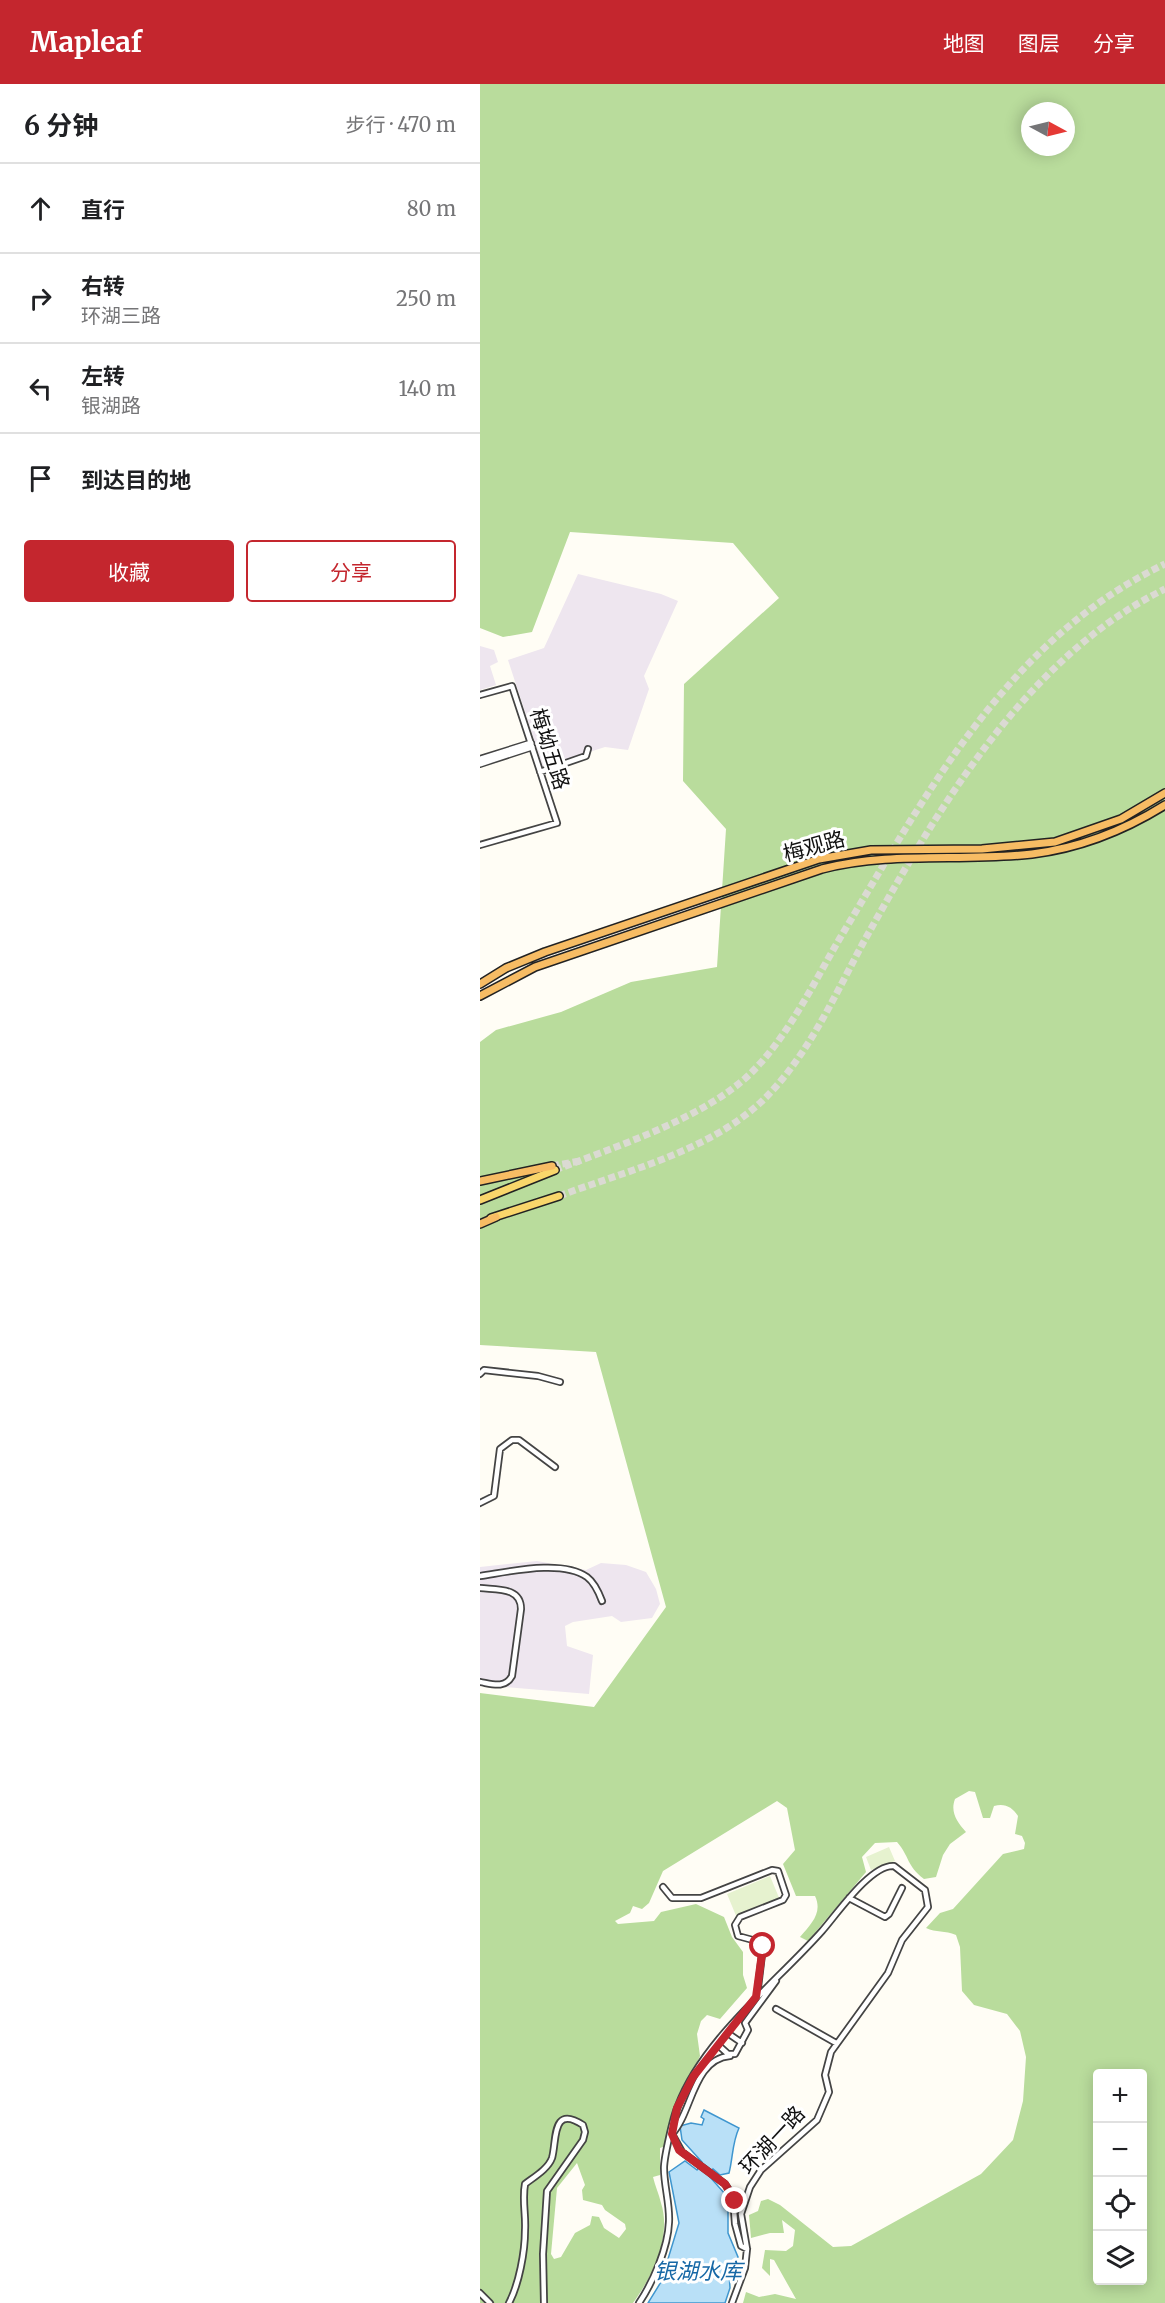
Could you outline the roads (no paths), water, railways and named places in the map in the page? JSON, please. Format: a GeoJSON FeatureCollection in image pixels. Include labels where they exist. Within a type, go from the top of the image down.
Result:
{"type":"FeatureCollection","features":[{"type":"Feature","properties":{"kind":"highway","name":"梅观路"},"geometry":{"type":"LineString","coordinates":[[480,984],[506,968],[545,952],[819,859],[871,850],[982,849],[1055,842],[1121,819],[1165,794]]}},
{"type":"Feature","properties":{"kind":"highway","name":"梅观路"},"geometry":{"type":"LineString","coordinates":[[480,996],[515,976],[550,961],[822,869],[870,859],[1006,856],[1056,850],[1100,838],[1165,805]]}},
{"type":"Feature","properties":{"kind":"highway"},"geometry":{"type":"LineString","coordinates":[[480,1181],[554,1168]]}},
{"type":"Feature","properties":{"kind":"highway"},"geometry":{"type":"LineString","coordinates":[[480,1223],[496,1217]]}},
{"type":"Feature","properties":{"kind":"main road"},"geometry":{"type":"LineString","coordinates":[[480,1200],[554,1168]]}},
{"type":"Feature","properties":{"kind":"main road"},"geometry":{"type":"LineString","coordinates":[[496,1217],[559,1196]]}},
{"type":"Feature","properties":{"kind":"street","name":"梅坳五路"},"geometry":{"type":"LineString","coordinates":[[480,695],[512,686],[557,823],[480,845]]}},
{"type":"Feature","properties":{"kind":"street"},"geometry":{"type":"LineString","coordinates":[[480,761],[531,745]]}},
{"type":"Feature","properties":{"kind":"street"},"geometry":{"type":"LineString","coordinates":[[540,772],[586,756],[588,749]]}},
{"type":"Feature","properties":{"kind":"street"},"geometry":{"type":"LineString","coordinates":[[480,1374],[484,1370],[538,1376],[560,1382]]}},
{"type":"Feature","properties":{"kind":"street"},"geometry":{"type":"LineString","coordinates":[[480,1503],[494,1496],[500,1449],[512,1440],[519,1440],[555,1467]]}},
{"type":"Feature","properties":{"kind":"street"},"geometry":{"type":"LineString","coordinates":[[480,1576],[532,1568],[577,1573],[589,1578],[603,1601]]}},
{"type":"Feature","properties":{"kind":"street"},"geometry":{"type":"LineString","coordinates":[[480,1588],[515,1593],[521,1603],[510,1681],[500,1685],[480,1682]]}},
{"type":"Feature","properties":{"kind":"street"},"geometry":{"type":"LineString","coordinates":[[639,2303],[654,2274],[668,2231],[669,2211],[664,2165],[677,2108],[684,2091],[726,2032],[756,1997],[783,1971],[849,1898],[888,1865],[901,1870],[925,1890],[928,1906],[902,1940],[888,1973],[836,2043],[776,2009]]}},
{"type":"Feature","properties":{"kind":"street"},"geometry":{"type":"LineString","coordinates":[[663,1887],[672,1899],[701,1898],[772,1870],[778,1871],[786,1895],[783,1900],[740,1917],[735,1924],[738,1936],[760,1942],[763,1946],[756,1997]]}},
{"type":"Feature","properties":{"kind":"street"},"geometry":{"type":"LineString","coordinates":[[849,1898],[885,1917],[902,1888]]}},
{"type":"Feature","properties":{"kind":"street"},"geometry":{"type":"LineString","coordinates":[[672,2134],[684,2118],[690,2097],[706,2072],[717,2059],[732,2056],[742,2043],[749,2029],[745,2023],[783,1971]]}},
{"type":"Feature","properties":{"kind":"street"},"geometry":{"type":"LineString","coordinates":[[726,2032],[742,2043]]}},
{"type":"Feature","properties":{"kind":"street","name":"环湖一路"},"geometry":{"type":"LineString","coordinates":[[732,2303],[744,2274],[747,2248],[741,2214],[751,2184],[763,2168],[813,2125],[829,2092],[827,2068],[836,2043]]}},
{"type":"Feature","properties":{"kind":"street"},"geometry":{"type":"LineString","coordinates":[[717,2044],[732,2056]]}},
{"type":"Feature","properties":{"kind":"street"},"geometry":{"type":"LineString","coordinates":[[509,2303],[523,2252],[525,2230],[522,2198],[525,2184],[547,2166],[552,2157],[555,2131],[564,2120],[571,2119],[583,2125],[585,2132],[583,2140],[547,2191],[543,2254],[544,2303]]}},
{"type":"Feature","properties":{"kind":"street"},"geometry":{"type":"LineString","coordinates":[[672,2134],[682,2152]]}},
{"type":"Feature","properties":{"kind":"street"},"geometry":{"type":"LineString","coordinates":[[667,2154],[673,2149],[682,2152],[725,2184],[734,2197],[736,2230],[741,2247],[747,2248]]}},
{"type":"Feature","properties":{"kind":"street"},"geometry":{"type":"LineString","coordinates":[[480,2293],[490,2303]]}},
{"type":"Feature","properties":{"kind":"water","name":"银湖水库"},"geometry":{"type":"Polygon","coordinates":[[[704,2110],[739,2128],[729,2173],[720,2175],[713,2169],[709,2176],[726,2195],[728,2203],[728,2233],[738,2257],[729,2272],[730,2288],[725,2303],[648,2303],[661,2282],[679,2223],[669,2172],[685,2161],[697,2170],[702,2162],[682,2140],[680,2126],[691,2123],[702,2125],[704,2119],[701,2117],[704,2110]]]}},
{"type":"Feature","properties":{"kind":"tunnel"},"geometry":{"type":"LineString","coordinates":[[555,1170],[684,1118],[731,1090],[750,1074],[788,1027],[939,777],[1015,678],[1060,634],[1109,596],[1165,564]]}},
{"type":"Feature","properties":{"kind":"tunnel"},"geometry":{"type":"LineString","coordinates":[[559,1196],[638,1169],[690,1147],[739,1120],[760,1103],[805,1048],[921,842],[989,742],[1027,696],[1069,655],[1115,618],[1165,589]]}},
{"type":"Feature","properties":{"kind":"tunnel"},"geometry":{"type":"LineString","coordinates":[[552,1166],[580,1161]]}}]}
